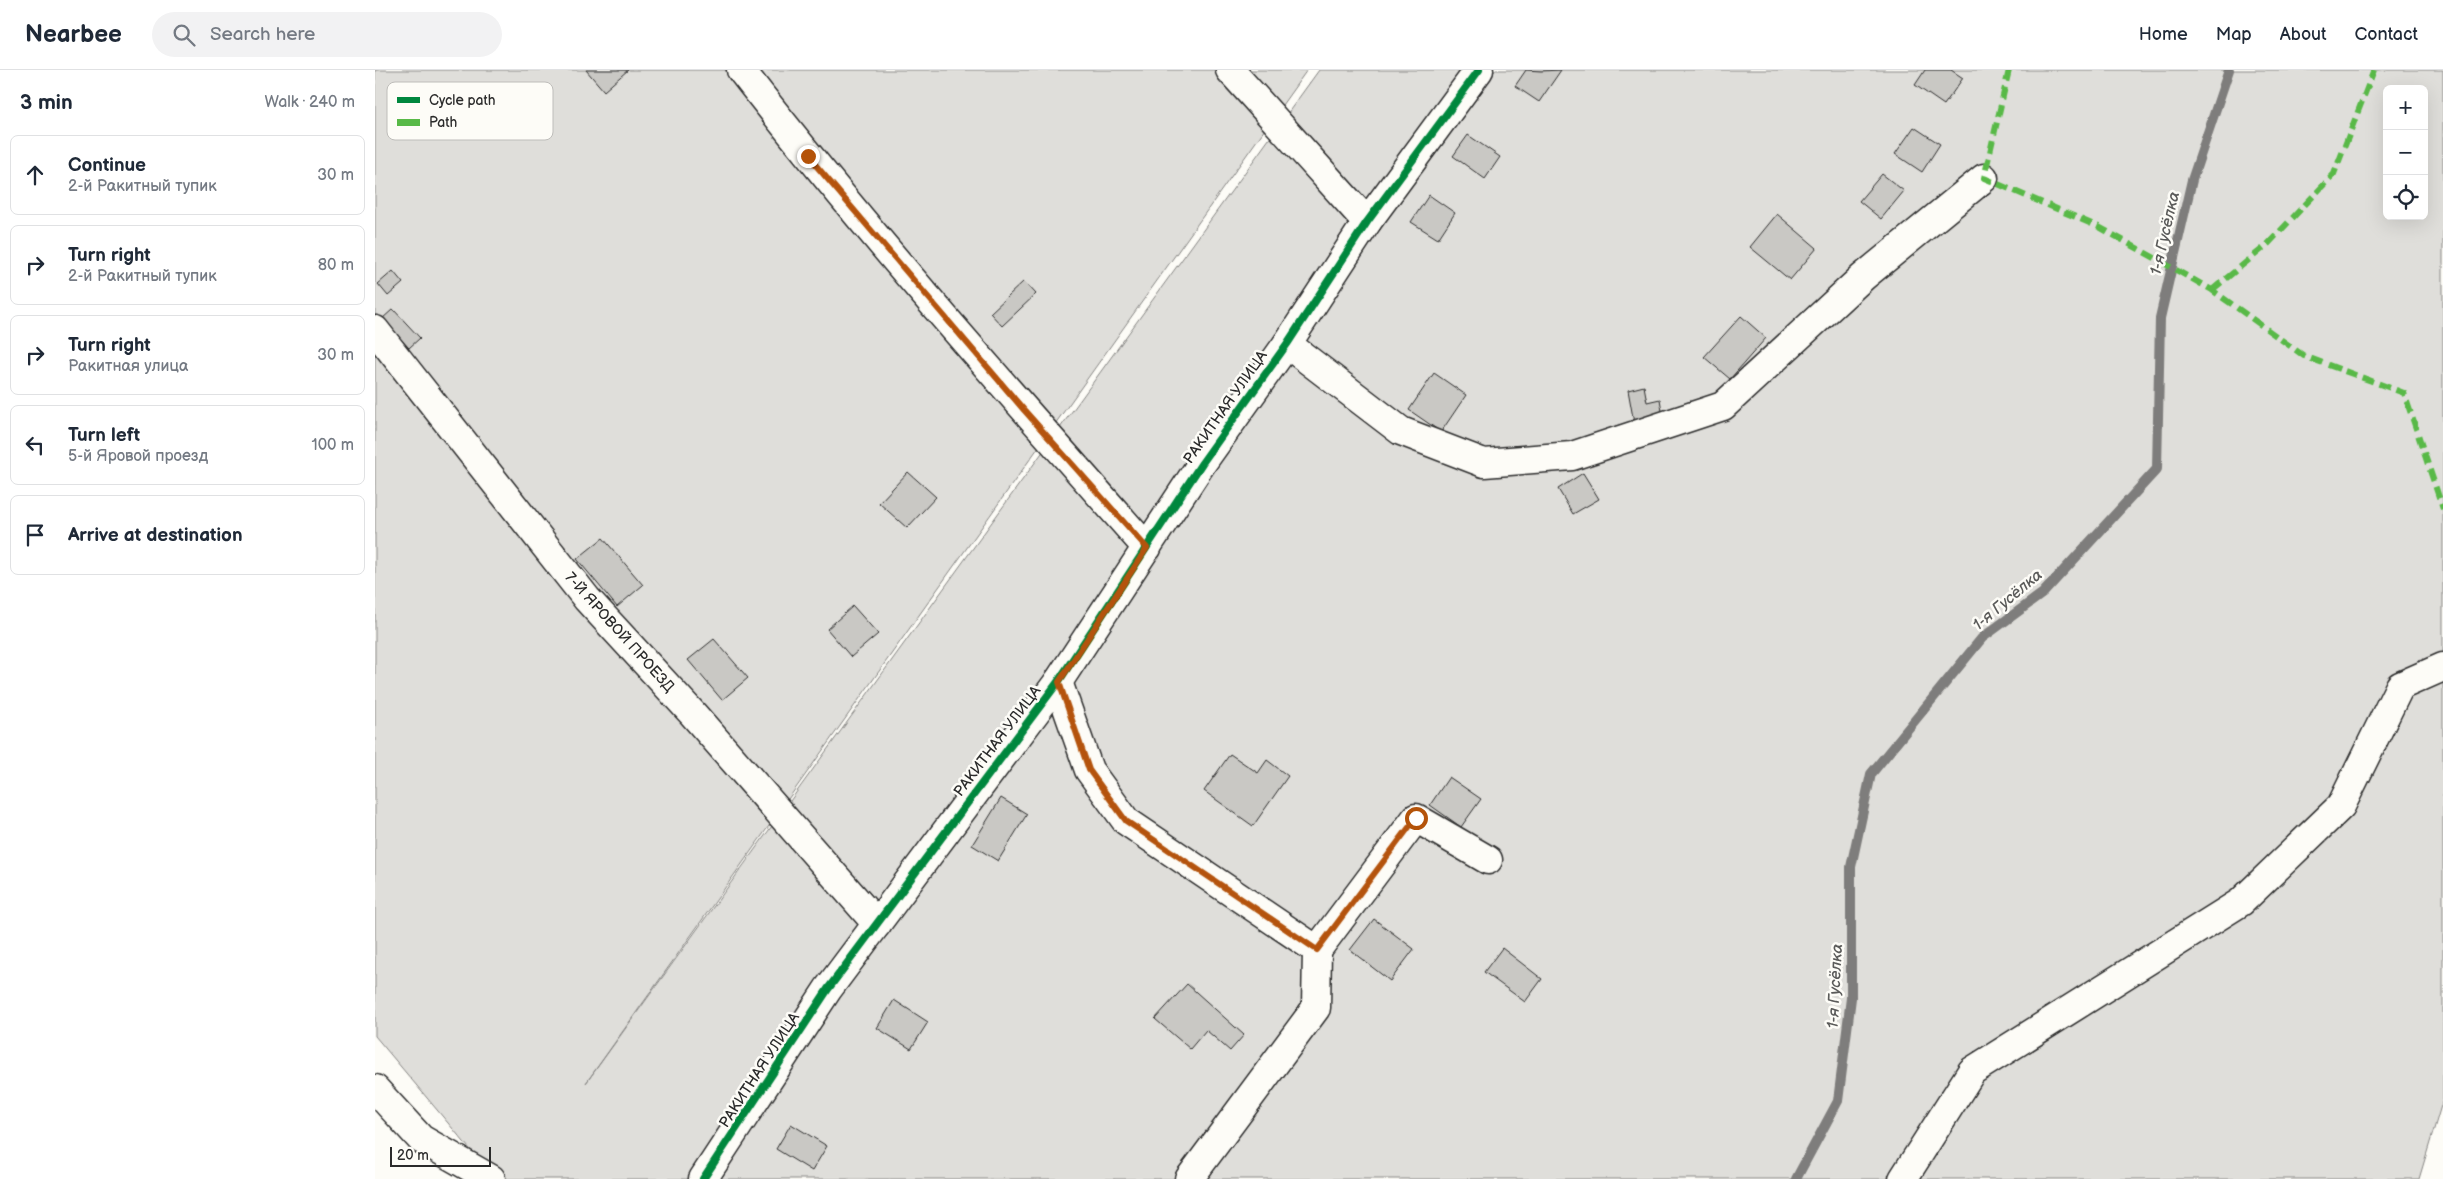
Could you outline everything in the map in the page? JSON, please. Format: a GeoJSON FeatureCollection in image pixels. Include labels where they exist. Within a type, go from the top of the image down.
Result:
{"type":"FeatureCollection","features":[{"type":"Feature","properties":{"kind":"street"},"geometry":{"type":"LineString","coordinates":[[741,70],[808,156],[1024,410],[1147,548]]}},
{"type":"Feature","properties":{"kind":"street"},"geometry":{"type":"LineString","coordinates":[[1230,70],[1367,222]]}},
{"type":"Feature","properties":{"kind":"street","name":"РАКИТНАЯ УЛИЦА"},"geometry":{"type":"LineString","coordinates":[[703,1179],[828,988],[1059,682],[1202,463],[1287,344],[1367,222],[1479,70]]}},
{"type":"Feature","properties":{"kind":"street"},"geometry":{"type":"LineString","coordinates":[[1287,344],[1401,431],[1484,463],[1572,456],[1723,406],[1863,277],[1984,178]]}},
{"type":"Feature","properties":{"kind":"street","name":"7-Й ЯРОВОЙ ПРОЕЗД"},"geometry":{"type":"LineString","coordinates":[[375,330],[587,599],[693,714],[877,924]]}},
{"type":"Feature","properties":{"kind":"street"},"geometry":{"type":"LineString","coordinates":[[1903,1179],[1971,1071],[2241,902],[2341,806],[2400,686],[2443,667]]}},
{"type":"Feature","properties":{"kind":"street"},"geometry":{"type":"LineString","coordinates":[[1059,682],[1089,770],[1126,821],[1317,950]]}},
{"type":"Feature","properties":{"kind":"street"},"geometry":{"type":"LineString","coordinates":[[1189,1179],[1316,1008],[1317,950],[1416,818],[1488,860]]}},
{"type":"Feature","properties":{"kind":"street"},"geometry":{"type":"LineString","coordinates":[[375,1089],[421,1139],[491,1179]]}},
{"type":"Feature","properties":{"kind":"shaded area"},"geometry":{"type":"Polygon","coordinates":[[[375,70],[1307,70],[586,1083],[1319,70],[2443,70],[2443,1099],[2419,1179],[495,1179],[375,1036],[375,70]]]}},
{"type":"Feature","properties":{"kind":"building"},"geometry":{"type":"Polygon","coordinates":[[[586,70],[628,70],[604,91],[586,70]]]}},
{"type":"Feature","properties":{"kind":"building"},"geometry":{"type":"Polygon","coordinates":[[[1526,70],[1561,70],[1539,102],[1515,86],[1526,70]]]}},
{"type":"Feature","properties":{"kind":"building"},"geometry":{"type":"Polygon","coordinates":[[[1925,70],[1951,70],[1963,78],[1944,105],[1915,85],[1925,70]]]}},
{"type":"Feature","properties":{"kind":"building"},"geometry":{"type":"Polygon","coordinates":[[[1914,127],[1940,144],[1922,172],[1895,154],[1914,127]]]}},
{"type":"Feature","properties":{"kind":"building"},"geometry":{"type":"Polygon","coordinates":[[[1468,135],[1500,157],[1485,179],[1453,156],[1468,135]]]}},
{"type":"Feature","properties":{"kind":"building"},"geometry":{"type":"Polygon","coordinates":[[[1882,174],[1904,191],[1881,219],[1859,201],[1882,174]]]}},
{"type":"Feature","properties":{"kind":"building"},"geometry":{"type":"Polygon","coordinates":[[[1429,195],[1455,213],[1438,239],[1411,222],[1429,195]]]}},
{"type":"Feature","properties":{"kind":"building"},"geometry":{"type":"Polygon","coordinates":[[[1777,214],[1817,248],[1790,280],[1750,247],[1777,214]]]}},
{"type":"Feature","properties":{"kind":"building"},"geometry":{"type":"Polygon","coordinates":[[[393,271],[403,283],[388,296],[378,284],[393,271]]]}},
{"type":"Feature","properties":{"kind":"building"},"geometry":{"type":"Polygon","coordinates":[[[1024,281],[1036,294],[1002,326],[990,313],[1024,281]]]}},
{"type":"Feature","properties":{"kind":"building"},"geometry":{"type":"Polygon","coordinates":[[[393,309],[420,338],[409,348],[382,319],[393,309]]]}},
{"type":"Feature","properties":{"kind":"building"},"geometry":{"type":"Polygon","coordinates":[[[1741,316],[1766,338],[1730,379],[1704,357],[1741,316]]]}},
{"type":"Feature","properties":{"kind":"building"},"geometry":{"type":"Polygon","coordinates":[[[1434,373],[1466,395],[1441,432],[1409,410],[1434,373]]]}},
{"type":"Feature","properties":{"kind":"building"},"geometry":{"type":"Polygon","coordinates":[[[1644,386],[1647,402],[1660,399],[1663,417],[1634,423],[1628,390],[1644,386]]]}},
{"type":"Feature","properties":{"kind":"building"},"geometry":{"type":"Polygon","coordinates":[[[908,472],[936,497],[907,528],[879,503],[908,472]]]}},
{"type":"Feature","properties":{"kind":"building"},"geometry":{"type":"Polygon","coordinates":[[[1583,473],[1599,499],[1573,514],[1558,489],[1583,473]]]}},
{"type":"Feature","properties":{"kind":"building"},"geometry":{"type":"Polygon","coordinates":[[[603,538],[643,585],[617,607],[577,559],[603,538]]]}},
{"type":"Feature","properties":{"kind":"building"},"geometry":{"type":"Polygon","coordinates":[[[853,606],[878,634],[851,657],[827,629],[853,606]]]}},
{"type":"Feature","properties":{"kind":"building"},"geometry":{"type":"Polygon","coordinates":[[[714,639],[748,678],[722,700],[688,660],[714,639]]]}},
{"type":"Feature","properties":{"kind":"building"},"geometry":{"type":"Polygon","coordinates":[[[1230,754],[1258,773],[1267,760],[1288,776],[1253,826],[1204,791],[1230,754]]]}},
{"type":"Feature","properties":{"kind":"building"},"geometry":{"type":"Polygon","coordinates":[[[1449,777],[1481,799],[1461,827],[1430,805],[1449,777]]]}},
{"type":"Feature","properties":{"kind":"building"},"geometry":{"type":"Polygon","coordinates":[[[1001,798],[1027,814],[998,861],[972,845],[1001,798]]]}},
{"type":"Feature","properties":{"kind":"building"},"geometry":{"type":"Polygon","coordinates":[[[1374,919],[1414,949],[1390,981],[1350,950],[1374,919]]]}},
{"type":"Feature","properties":{"kind":"building"},"geometry":{"type":"Polygon","coordinates":[[[1502,948],[1542,979],[1525,1002],[1484,972],[1502,948]]]}},
{"type":"Feature","properties":{"kind":"building"},"geometry":{"type":"Polygon","coordinates":[[[1187,984],[1244,1035],[1230,1051],[1206,1030],[1190,1049],[1155,1019],[1187,984]]]}},
{"type":"Feature","properties":{"kind":"building"},"geometry":{"type":"Polygon","coordinates":[[[894,1000],[928,1022],[911,1049],[877,1028],[894,1000]]]}},
{"type":"Feature","properties":{"kind":"building"},"geometry":{"type":"Polygon","coordinates":[[[791,1124],[827,1146],[812,1171],[776,1149],[791,1124]]]}},
{"type":"Feature","properties":{"kind":"waterway","name":"1-я Гусёлка"},"geometry":{"type":"LineString","coordinates":[[1796,1179],[1838,1101],[1851,998],[1851,867],[1871,774],[1982,638],[2043,593],[2157,469],[2160,318],[2192,180],[2229,70]]}},
{"type":"Feature","properties":{"kind":"marked path"},"geometry":{"type":"LineString","coordinates":[[2009,70],[1984,178],[2099,227],[2212,290],[2304,356],[2404,393],[2443,509]]}},
{"type":"Feature","properties":{"kind":"marked path"},"geometry":{"type":"LineString","coordinates":[[2212,290],[2267,245],[2334,174],[2374,70]]}},
{"type":"Feature","properties":{"kind":"cycle path"},"geometry":{"type":"LineString","coordinates":[[703,1179],[828,989],[1058,682],[1202,463],[1287,344],[1367,222],[1479,70]]}},
{"type":"Feature","properties":{"kind":"route"},"geometry":{"type":"LineString","coordinates":[[808,156],[1024,410],[1147,548],[1059,682],[1089,770],[1126,821],[1317,950],[1416,818]]}}]}
